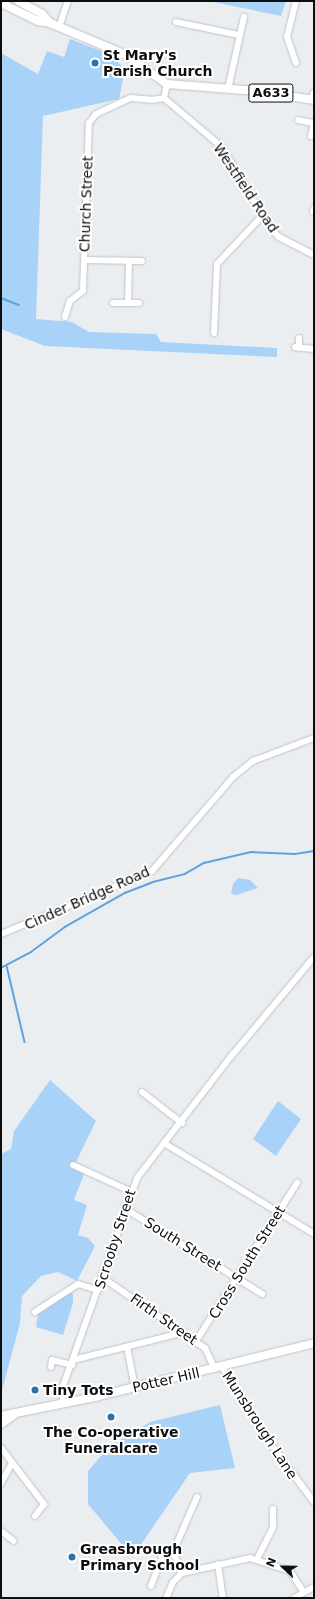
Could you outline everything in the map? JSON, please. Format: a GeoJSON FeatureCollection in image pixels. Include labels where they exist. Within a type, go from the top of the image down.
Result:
{"type":"FeatureCollection","features":[{"type":"Feature","properties":{"kind":"main road"},"geometry":{"type":"LineString","coordinates":[[18,1],[42,14],[50,23]]}},
{"type":"Feature","properties":{"kind":"main road"},"geometry":{"type":"LineString","coordinates":[[2,2],[38,21],[50,23],[126,55],[166,84]]}},
{"type":"Feature","properties":{"kind":"main road","name":"A633"},"geometry":{"type":"LineString","coordinates":[[166,84],[228,88],[313,97]]}},
{"type":"Feature","properties":{"kind":"main road","name":"Potter Hill"},"geometry":{"type":"LineString","coordinates":[[1,1416],[135,1388],[314,1343]]}},
{"type":"Feature","properties":{"kind":"main road","name":"Potter Hill"},"geometry":{"type":"LineString","coordinates":[[1,1424],[16,1413]]}},
{"type":"Feature","properties":{"kind":"street"},"geometry":{"type":"LineString","coordinates":[[59,27],[68,1]]}},
{"type":"Feature","properties":{"kind":"street"},"geometry":{"type":"LineString","coordinates":[[296,1],[287,37],[296,63]]}},
{"type":"Feature","properties":{"kind":"street"},"geometry":{"type":"LineString","coordinates":[[228,88],[244,17]]}},
{"type":"Feature","properties":{"kind":"street"},"geometry":{"type":"LineString","coordinates":[[176,22],[240,35]]}},
{"type":"Feature","properties":{"kind":"street"},"geometry":{"type":"LineString","coordinates":[[164,98],[166,84]]}},
{"type":"Feature","properties":{"kind":"street","name":"Church Street"},"geometry":{"type":"LineString","coordinates":[[65,318],[70,301],[83,291],[89,123],[96,114],[131,98],[152,100],[164,98]]}},
{"type":"Feature","properties":{"kind":"street","name":"Westfield Road"},"geometry":{"type":"LineString","coordinates":[[164,98],[222,147],[262,216],[279,237],[314,255]]}},
{"type":"Feature","properties":{"kind":"street"},"geometry":{"type":"LineString","coordinates":[[298,120],[314,123],[311,136]]}},
{"type":"Feature","properties":{"kind":"street"},"geometry":{"type":"LineString","coordinates":[[214,333],[217,264],[262,216]]}},
{"type":"Feature","properties":{"kind":"street"},"geometry":{"type":"LineString","coordinates":[[84,260],[142,261]]}},
{"type":"Feature","properties":{"kind":"street"},"geometry":{"type":"LineString","coordinates":[[128,303],[129,261]]}},
{"type":"Feature","properties":{"kind":"street"},"geometry":{"type":"LineString","coordinates":[[113,303],[139,303]]}},
{"type":"Feature","properties":{"kind":"street"},"geometry":{"type":"LineString","coordinates":[[299,338],[297,348],[314,350]]}},
{"type":"Feature","properties":{"kind":"street","name":"Cinder Bridge Road"},"geometry":{"type":"LineString","coordinates":[[1,934],[152,871],[233,777],[253,761],[314,738]]}},
{"type":"Feature","properties":{"kind":"street","name":"Scrooby Street"},"geometry":{"type":"LineString","coordinates":[[63,1404],[62,1389],[98,1290],[104,1278],[130,1191],[143,1168],[182,1123],[233,1054],[314,957]]}},
{"type":"Feature","properties":{"kind":"street"},"geometry":{"type":"LineString","coordinates":[[142,1092],[182,1123]]}},
{"type":"Feature","properties":{"kind":"street"},"geometry":{"type":"LineString","coordinates":[[164,1143],[314,1234]]}},
{"type":"Feature","properties":{"kind":"street"},"geometry":{"type":"LineString","coordinates":[[73,1165],[130,1191]]}},
{"type":"Feature","properties":{"kind":"street","name":"Cross South Street"},"geometry":{"type":"LineString","coordinates":[[196,1341],[297,1183]]}},
{"type":"Feature","properties":{"kind":"street","name":"South Street"},"geometry":{"type":"LineString","coordinates":[[124,1208],[262,1294]]}},
{"type":"Feature","properties":{"kind":"street","name":"Firth Street"},"geometry":{"type":"LineString","coordinates":[[104,1278],[185,1332],[206,1348],[218,1368]]}},
{"type":"Feature","properties":{"kind":"street"},"geometry":{"type":"LineString","coordinates":[[35,1312],[78,1284],[98,1290]]}},
{"type":"Feature","properties":{"kind":"street"},"geometry":{"type":"LineString","coordinates":[[51,1367],[52,1360],[72,1362],[185,1332]]}},
{"type":"Feature","properties":{"kind":"street"},"geometry":{"type":"LineString","coordinates":[[127,1347],[135,1388]]}},
{"type":"Feature","properties":{"kind":"street","name":"Munsbrough Lane"},"geometry":{"type":"LineString","coordinates":[[218,1368],[266,1439],[314,1502]]}},
{"type":"Feature","properties":{"kind":"street"},"geometry":{"type":"LineString","coordinates":[[1,1448],[44,1504],[35,1516]]}},
{"type":"Feature","properties":{"kind":"street"},"geometry":{"type":"LineString","coordinates":[[1,1483],[12,1463]]}},
{"type":"Feature","properties":{"kind":"street"},"geometry":{"type":"LineString","coordinates":[[150,1586],[162,1557],[173,1552],[197,1497]]}},
{"type":"Feature","properties":{"kind":"street"},"geometry":{"type":"LineString","coordinates":[[257,1559],[273,1527],[273,1509]]}},
{"type":"Feature","properties":{"kind":"street"},"geometry":{"type":"LineString","coordinates":[[1,1531],[14,1541]]}},
{"type":"Feature","properties":{"kind":"street"},"geometry":{"type":"LineString","coordinates":[[173,1552],[182,1573]]}},
{"type":"Feature","properties":{"kind":"street"},"geometry":{"type":"LineString","coordinates":[[166,1598],[173,1582],[182,1573],[218,1564],[257,1559],[290,1571],[303,1591]]}},
{"type":"Feature","properties":{"kind":"street"},"geometry":{"type":"LineString","coordinates":[[218,1564],[223,1598]]}},
{"type":"Feature","properties":{"kind":"street"},"geometry":{"type":"LineString","coordinates":[[294,1598],[303,1591],[314,1587]]}},
{"type":"Feature","properties":{"kind":"shaded area"},"geometry":{"type":"Polygon","coordinates":[[[209,1],[286,1],[281,16],[209,1]]]}},
{"type":"Feature","properties":{"kind":"shaded area"},"geometry":{"type":"Polygon","coordinates":[[[70,39],[109,54],[125,69],[119,99],[43,116],[36,319],[72,322],[89,332],[156,334],[161,342],[277,348],[277,357],[45,346],[1,329],[1,53],[38,74],[47,51],[64,57],[70,39]]]}},
{"type":"Feature","properties":{"kind":"shaded area"},"geometry":{"type":"Polygon","coordinates":[[[238,878],[250,880],[258,888],[236,895],[231,894],[233,884],[238,878]]]}},
{"type":"Feature","properties":{"kind":"shaded area"},"geometry":{"type":"Polygon","coordinates":[[[50,1080],[96,1121],[75,1164],[84,1174],[74,1200],[87,1205],[78,1235],[88,1238],[95,1246],[77,1281],[58,1272],[41,1276],[22,1296],[20,1323],[1,1394],[1,1154],[11,1149],[14,1131],[50,1080]]]}},
{"type":"Feature","properties":{"kind":"shaded area"},"geometry":{"type":"Polygon","coordinates":[[[278,1101],[301,1119],[276,1156],[253,1139],[278,1101]]]}},
{"type":"Feature","properties":{"kind":"shaded area"},"geometry":{"type":"Polygon","coordinates":[[[70,1292],[73,1294],[73,1303],[63,1335],[36,1327],[38,1314],[70,1292]]]}},
{"type":"Feature","properties":{"kind":"shaded area"},"geometry":{"type":"Polygon","coordinates":[[[220,1405],[235,1468],[190,1473],[140,1546],[124,1547],[88,1504],[88,1471],[109,1447],[150,1422],[220,1405]]]}},
{"type":"Feature","properties":{"kind":"waterway"},"geometry":{"type":"LineString","coordinates":[[1,298],[19,305]]}},
{"type":"Feature","properties":{"kind":"waterway"},"geometry":{"type":"LineString","coordinates":[[1,968],[31,952],[65,927],[125,893],[153,882],[185,874],[204,863],[251,852],[295,854],[314,851]]}},
{"type":"Feature","properties":{"kind":"waterway"},"geometry":{"type":"LineString","coordinates":[[7,966],[25,1042]]}},
{"type":"Feature","properties":{"kind":"place","name":"St Mary's Parish Church"},"geometry":{"type":"Point","coordinates":[95,63]}},
{"type":"Feature","properties":{"kind":"place","name":"Tiny Tots"},"geometry":{"type":"Point","coordinates":[35,1390]}},
{"type":"Feature","properties":{"kind":"place","name":"The Co-operative Funeralcare"},"geometry":{"type":"Point","coordinates":[111,1417]}},
{"type":"Feature","properties":{"kind":"place","name":"Greasbrough Primary School"},"geometry":{"type":"Point","coordinates":[72,1557]}}]}
